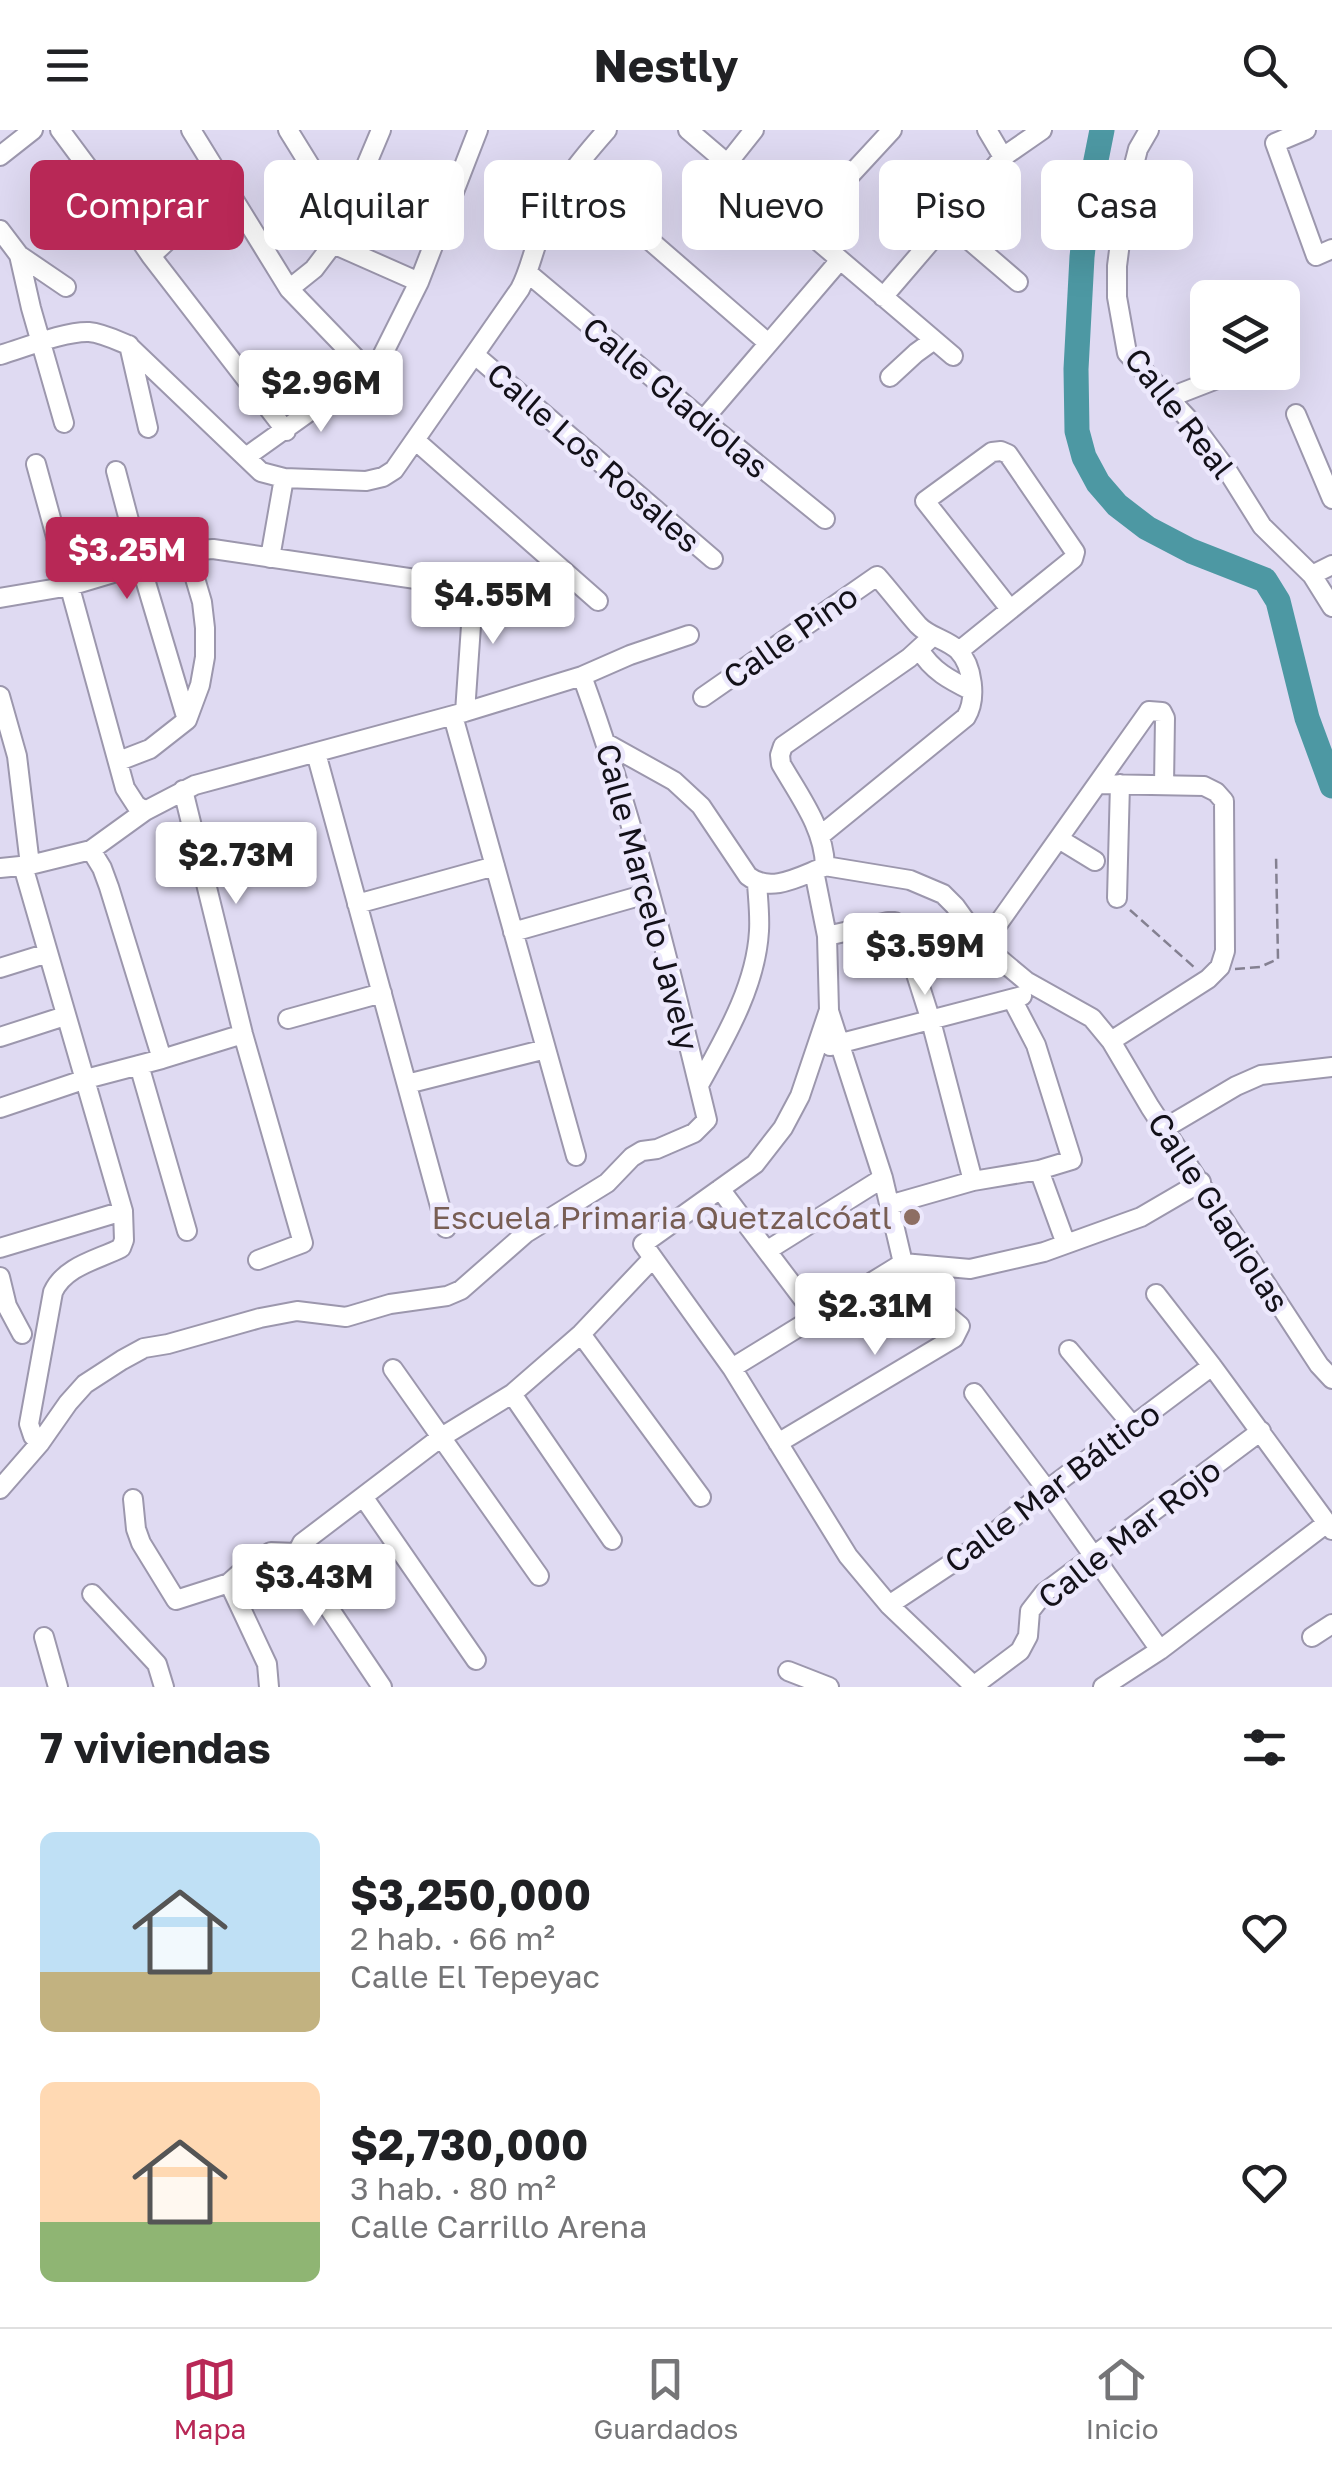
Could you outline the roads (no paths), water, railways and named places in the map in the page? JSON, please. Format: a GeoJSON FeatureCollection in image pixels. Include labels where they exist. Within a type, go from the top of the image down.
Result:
{"type":"FeatureCollection","features":[{"type":"Feature","properties":{"kind":"street"},"geometry":{"type":"LineString","coordinates":[[0,156],[32,130]]}},
{"type":"Feature","properties":{"kind":"street"},"geometry":{"type":"LineString","coordinates":[[60,130],[151,256],[286,430]]}},
{"type":"Feature","properties":{"kind":"street"},"geometry":{"type":"LineString","coordinates":[[191,130],[210,160]]}},
{"type":"Feature","properties":{"kind":"street"},"geometry":{"type":"LineString","coordinates":[[288,130],[307,160]]}},
{"type":"Feature","properties":{"kind":"street"},"geometry":{"type":"LineString","coordinates":[[368,160],[381,130]]}},
{"type":"Feature","properties":{"kind":"street"},"geometry":{"type":"LineString","coordinates":[[246,457],[379,362],[419,282],[478,130]]}},
{"type":"Feature","properties":{"kind":"street"},"geometry":{"type":"LineString","coordinates":[[581,160],[607,130]]}},
{"type":"Feature","properties":{"kind":"street"},"geometry":{"type":"LineString","coordinates":[[688,130],[723,160]]}},
{"type":"Feature","properties":{"kind":"street"},"geometry":{"type":"LineString","coordinates":[[731,160],[754,130]]}},
{"type":"Feature","properties":{"kind":"street"},"geometry":{"type":"LineString","coordinates":[[859,165],[892,130]]}},
{"type":"Feature","properties":{"kind":"street"},"geometry":{"type":"LineString","coordinates":[[987,130],[1003,157]]}},
{"type":"Feature","properties":{"kind":"street"},"geometry":{"type":"LineString","coordinates":[[1000,160],[1042,130]]}},
{"type":"Feature","properties":{"kind":"street","name":"Calle Real"},"geometry":{"type":"LineString","coordinates":[[1149,130],[1138,149],[1126,196],[1116,266],[1116,296],[1126,353],[1192,423],[1262,526],[1312,575],[1332,607]]}},
{"type":"Feature","properties":{"kind":"street"},"geometry":{"type":"LineString","coordinates":[[1306,130],[1274,144],[1324,252]]}},
{"type":"Feature","properties":{"kind":"street"},"geometry":{"type":"LineString","coordinates":[[244,215],[289,290],[368,372]]}},
{"type":"Feature","properties":{"kind":"street"},"geometry":{"type":"LineString","coordinates":[[0,230],[19,255],[66,287]]}},
{"type":"Feature","properties":{"kind":"street"},"geometry":{"type":"LineString","coordinates":[[151,256],[157,250]]}},
{"type":"Feature","properties":{"kind":"street"},"geometry":{"type":"LineString","coordinates":[[289,290],[314,269],[328,250]]}},
{"type":"Feature","properties":{"kind":"street"},"geometry":{"type":"LineString","coordinates":[[347,250],[419,282]]}},
{"type":"Feature","properties":{"kind":"street"},"geometry":{"type":"LineString","coordinates":[[0,355],[86,332],[101,334],[128,345],[260,472],[284,478],[366,481],[394,470],[529,274],[535,250]]}},
{"type":"Feature","properties":{"kind":"street"},"geometry":{"type":"LineString","coordinates":[[660,250],[768,343]]}},
{"type":"Feature","properties":{"kind":"street"},"geometry":{"type":"LineString","coordinates":[[828,250],[952,356]]}},
{"type":"Feature","properties":{"kind":"street"},"geometry":{"type":"LineString","coordinates":[[883,297],[923,250]]}},
{"type":"Feature","properties":{"kind":"street"},"geometry":{"type":"LineString","coordinates":[[981,250],[1018,282]]}},
{"type":"Feature","properties":{"kind":"street"},"geometry":{"type":"LineString","coordinates":[[19,255],[64,424]]}},
{"type":"Feature","properties":{"kind":"street"},"geometry":{"type":"LineString","coordinates":[[703,420],[840,260]]}},
{"type":"Feature","properties":{"kind":"street","name":"Calle Gladiolas"},"geometry":{"type":"LineString","coordinates":[[529,274],[825,518]]}},
{"type":"Feature","properties":{"kind":"street"},"geometry":{"type":"LineString","coordinates":[[890,378],[934,340]]}},
{"type":"Feature","properties":{"kind":"street"},"geometry":{"type":"LineString","coordinates":[[128,345],[148,428]]}},
{"type":"Feature","properties":{"kind":"street","name":"Calle Los Rosales"},"geometry":{"type":"LineString","coordinates":[[475,355],[713,558]]}},
{"type":"Feature","properties":{"kind":"street"},"geometry":{"type":"LineString","coordinates":[[1168,398],[1190,389]]}},
{"type":"Feature","properties":{"kind":"street"},"geometry":{"type":"LineString","coordinates":[[1296,414],[1332,499]]}},
{"type":"Feature","properties":{"kind":"street"},"geometry":{"type":"LineString","coordinates":[[414,440],[598,601]]}},
{"type":"Feature","properties":{"kind":"street"},"geometry":{"type":"LineString","coordinates":[[959,651],[1073,559],[1075,552],[1008,454],[1000,451],[992,452],[924,501],[1010,609]]}},
{"type":"Feature","properties":{"kind":"street"},"geometry":{"type":"LineString","coordinates":[[36,464],[126,788],[136,805],[145,811]]}},
{"type":"Feature","properties":{"kind":"street"},"geometry":{"type":"LineString","coordinates":[[116,471],[187,720]]}},
{"type":"Feature","properties":{"kind":"street"},"geometry":{"type":"LineString","coordinates":[[270,558],[284,478]]}},
{"type":"Feature","properties":{"kind":"street"},"geometry":{"type":"LineString","coordinates":[[0,598],[70,586],[187,551],[213,548],[470,589],[473,598],[459,714],[494,866],[576,1156]]}},
{"type":"Feature","properties":{"kind":"street"},"geometry":{"type":"LineString","coordinates":[[119,760],[150,749],[187,720],[200,685],[205,657],[202,602],[187,551]]}},
{"type":"Feature","properties":{"kind":"street"},"geometry":{"type":"LineString","coordinates":[[1312,575],[1332,565]]}},
{"type":"Feature","properties":{"kind":"street","name":"Calle Pino"},"geometry":{"type":"LineString","coordinates":[[703,697],[877,576],[920,628],[926,642]]}},
{"type":"Feature","properties":{"kind":"street"},"geometry":{"type":"LineString","coordinates":[[0,868],[27,866],[91,850],[145,811],[183,790],[459,714],[582,676],[630,655],[690,636]]}},
{"type":"Feature","properties":{"kind":"street"},"geometry":{"type":"LineString","coordinates":[[821,836],[966,717],[972,699],[968,670],[959,651],[926,642]]}},
{"type":"Feature","properties":{"kind":"street"},"geometry":{"type":"LineString","coordinates":[[926,642],[927,663],[972,699]]}},
{"type":"Feature","properties":{"kind":"street"},"geometry":{"type":"LineString","coordinates":[[778,1443],[959,1332],[960,1326],[924,1295],[903,1263],[883,1178],[829,1010],[820,869],[825,849],[781,764],[780,754],[784,746],[926,642]]}},
{"type":"Feature","properties":{"kind":"street","name":"Calle Marcelo Javely"},"geometry":{"type":"LineString","coordinates":[[40,1443],[86,1384],[144,1348],[297,1311],[346,1317],[461,1290],[526,1233],[607,1183],[642,1151],[694,1133],[707,1120],[650,894],[582,676]]}},
{"type":"Feature","properties":{"kind":"street"},"geometry":{"type":"LineString","coordinates":[[0,696],[17,756],[27,866],[48,954],[123,1211],[124,1240],[121,1248],[59,1280],[53,1292],[29,1424],[40,1443],[0,1488]]}},
{"type":"Feature","properties":{"kind":"street"},"geometry":{"type":"LineString","coordinates":[[983,945],[1146,715],[1156,710],[1165,718],[1164,785]]}},
{"type":"Feature","properties":{"kind":"street"},"geometry":{"type":"LineString","coordinates":[[606,743],[674,781],[701,806],[748,876],[757,883],[774,885],[820,869]]}},
{"type":"Feature","properties":{"kind":"street"},"geometry":{"type":"LineString","coordinates":[[316,753],[446,1228]]}},
{"type":"Feature","properties":{"kind":"street"},"geometry":{"type":"LineString","coordinates":[[1099,784],[1204,786],[1224,801],[1225,951],[1214,973],[1111,1041]]}},
{"type":"Feature","properties":{"kind":"street"},"geometry":{"type":"LineString","coordinates":[[1117,898],[1120,784]]}},
{"type":"Feature","properties":{"kind":"street"},"geometry":{"type":"LineString","coordinates":[[183,790],[243,1034],[303,1244],[258,1260]]}},
{"type":"Feature","properties":{"kind":"street"},"geometry":{"type":"LineString","coordinates":[[1059,839],[1095,861]]}},
{"type":"Feature","properties":{"kind":"street"},"geometry":{"type":"LineString","coordinates":[[91,850],[109,887],[162,1059]]}},
{"type":"Feature","properties":{"kind":"street"},"geometry":{"type":"LineString","coordinates":[[357,904],[494,866]]}},
{"type":"Feature","properties":{"kind":"street","name":"Calle Gladiolas"},"geometry":{"type":"LineString","coordinates":[[820,869],[910,880],[943,894],[983,945],[1026,981],[1092,1018],[1111,1041],[1164,1128],[1319,1365],[1332,1379]]}},
{"type":"Feature","properties":{"kind":"street"},"geometry":{"type":"LineString","coordinates":[[699,1085],[730,1028],[749,980],[759,932],[757,883]]}},
{"type":"Feature","properties":{"kind":"street"},"geometry":{"type":"LineString","coordinates":[[513,932],[650,894]]}},
{"type":"Feature","properties":{"kind":"street"},"geometry":{"type":"LineString","coordinates":[[827,936],[888,922],[901,926],[931,1021],[973,1181]]}},
{"type":"Feature","properties":{"kind":"street"},"geometry":{"type":"LineString","coordinates":[[0,968],[48,954]]}},
{"type":"Feature","properties":{"kind":"street"},"geometry":{"type":"LineString","coordinates":[[816,1048],[1042,990]]}},
{"type":"Feature","properties":{"kind":"street"},"geometry":{"type":"LineString","coordinates":[[288,1019],[382,993]]}},
{"type":"Feature","properties":{"kind":"street"},"geometry":{"type":"LineString","coordinates":[[889,1205],[973,1181],[1072,1160],[1036,1045],[1012,998]]}},
{"type":"Feature","properties":{"kind":"street"},"geometry":{"type":"LineString","coordinates":[[829,1010],[800,1096],[783,1128],[755,1164],[643,1244],[732,1368],[848,1556],[889,1606],[973,1687]]}},
{"type":"Feature","properties":{"kind":"street"},"geometry":{"type":"LineString","coordinates":[[0,1037],[66,1016]]}},
{"type":"Feature","properties":{"kind":"street"},"geometry":{"type":"LineString","coordinates":[[0,1108],[243,1034]]}},
{"type":"Feature","properties":{"kind":"street"},"geometry":{"type":"LineString","coordinates":[[407,1084],[546,1049]]}},
{"type":"Feature","properties":{"kind":"street"},"geometry":{"type":"LineString","coordinates":[[139,1065],[187,1231]]}},
{"type":"Feature","properties":{"kind":"street"},"geometry":{"type":"LineString","coordinates":[[1164,1128],[1261,1075],[1332,1067]]}},
{"type":"Feature","properties":{"kind":"street"},"geometry":{"type":"LineString","coordinates":[[1039,1170],[1066,1244]]}},
{"type":"Feature","properties":{"kind":"street"},"geometry":{"type":"LineString","coordinates":[[768,1250],[883,1178]]}},
{"type":"Feature","properties":{"kind":"street"},"geometry":{"type":"LineString","coordinates":[[732,1368],[903,1263],[970,1269],[1044,1252],[1141,1216],[1201,1182]]}},
{"type":"Feature","properties":{"kind":"street"},"geometry":{"type":"LineString","coordinates":[[720,1189],[816,1316]]}},
{"type":"Feature","properties":{"kind":"street"},"geometry":{"type":"LineString","coordinates":[[0,1248],[123,1211]]}},
{"type":"Feature","properties":{"kind":"street"},"geometry":{"type":"LineString","coordinates":[[382,1687],[298,1562],[297,1552],[302,1543],[440,1438],[512,1394],[581,1334],[653,1258]]}},
{"type":"Feature","properties":{"kind":"street"},"geometry":{"type":"LineString","coordinates":[[1,1282],[4,1309],[22,1334]]}},
{"type":"Feature","properties":{"kind":"street"},"geometry":{"type":"LineString","coordinates":[[1104,1687],[1330,1526],[1156,1294]]}},
{"type":"Feature","properties":{"kind":"street"},"geometry":{"type":"LineString","coordinates":[[581,1334],[701,1497]]}},
{"type":"Feature","properties":{"kind":"street"},"geometry":{"type":"LineString","coordinates":[[1069,1350],[1133,1426]]}},
{"type":"Feature","properties":{"kind":"street","name":"Calle Mar Báltico"},"geometry":{"type":"LineString","coordinates":[[889,1606],[978,1546],[1212,1366]]}},
{"type":"Feature","properties":{"kind":"street"},"geometry":{"type":"LineString","coordinates":[[393,1369],[538,1576]]}},
{"type":"Feature","properties":{"kind":"street"},"geometry":{"type":"LineString","coordinates":[[974,1393],[1160,1650]]}},
{"type":"Feature","properties":{"kind":"street"},"geometry":{"type":"LineString","coordinates":[[512,1394],[612,1540]]}},
{"type":"Feature","properties":{"kind":"street","name":"Calle Mar Rojo"},"geometry":{"type":"LineString","coordinates":[[973,1687],[1020,1652],[1028,1636],[1030,1612],[1044,1593],[1261,1431]]}},
{"type":"Feature","properties":{"kind":"street"},"geometry":{"type":"LineString","coordinates":[[364,1498],[476,1660]]}},
{"type":"Feature","properties":{"kind":"street"},"geometry":{"type":"LineString","coordinates":[[133,1499],[141,1543],[176,1600],[229,1583],[271,1552],[297,1552]]}},
{"type":"Feature","properties":{"kind":"street"},"geometry":{"type":"LineString","coordinates":[[229,1583],[267,1664],[269,1687]]}},
{"type":"Feature","properties":{"kind":"street"},"geometry":{"type":"LineString","coordinates":[[92,1594],[157,1664],[164,1687]]}},
{"type":"Feature","properties":{"kind":"street"},"geometry":{"type":"LineString","coordinates":[[1312,1638],[1332,1624]]}},
{"type":"Feature","properties":{"kind":"street"},"geometry":{"type":"LineString","coordinates":[[44,1637],[58,1687]]}},
{"type":"Feature","properties":{"kind":"street"},"geometry":{"type":"LineString","coordinates":[[788,1671],[829,1687]]}},
{"type":"Feature","properties":{"kind":"waterway"},"geometry":{"type":"LineString","coordinates":[[1102,130],[1082,257],[1076,369],[1077,431],[1084,457],[1098,483],[1117,505],[1147,528],[1191,551],[1265,580],[1278,601],[1307,718],[1332,786]]}},
{"type":"Feature","properties":{"kind":"place","name":"Escuela Primaria Quetzalcóatl"},"geometry":{"type":"Point","coordinates":[912,1217]}}]}
